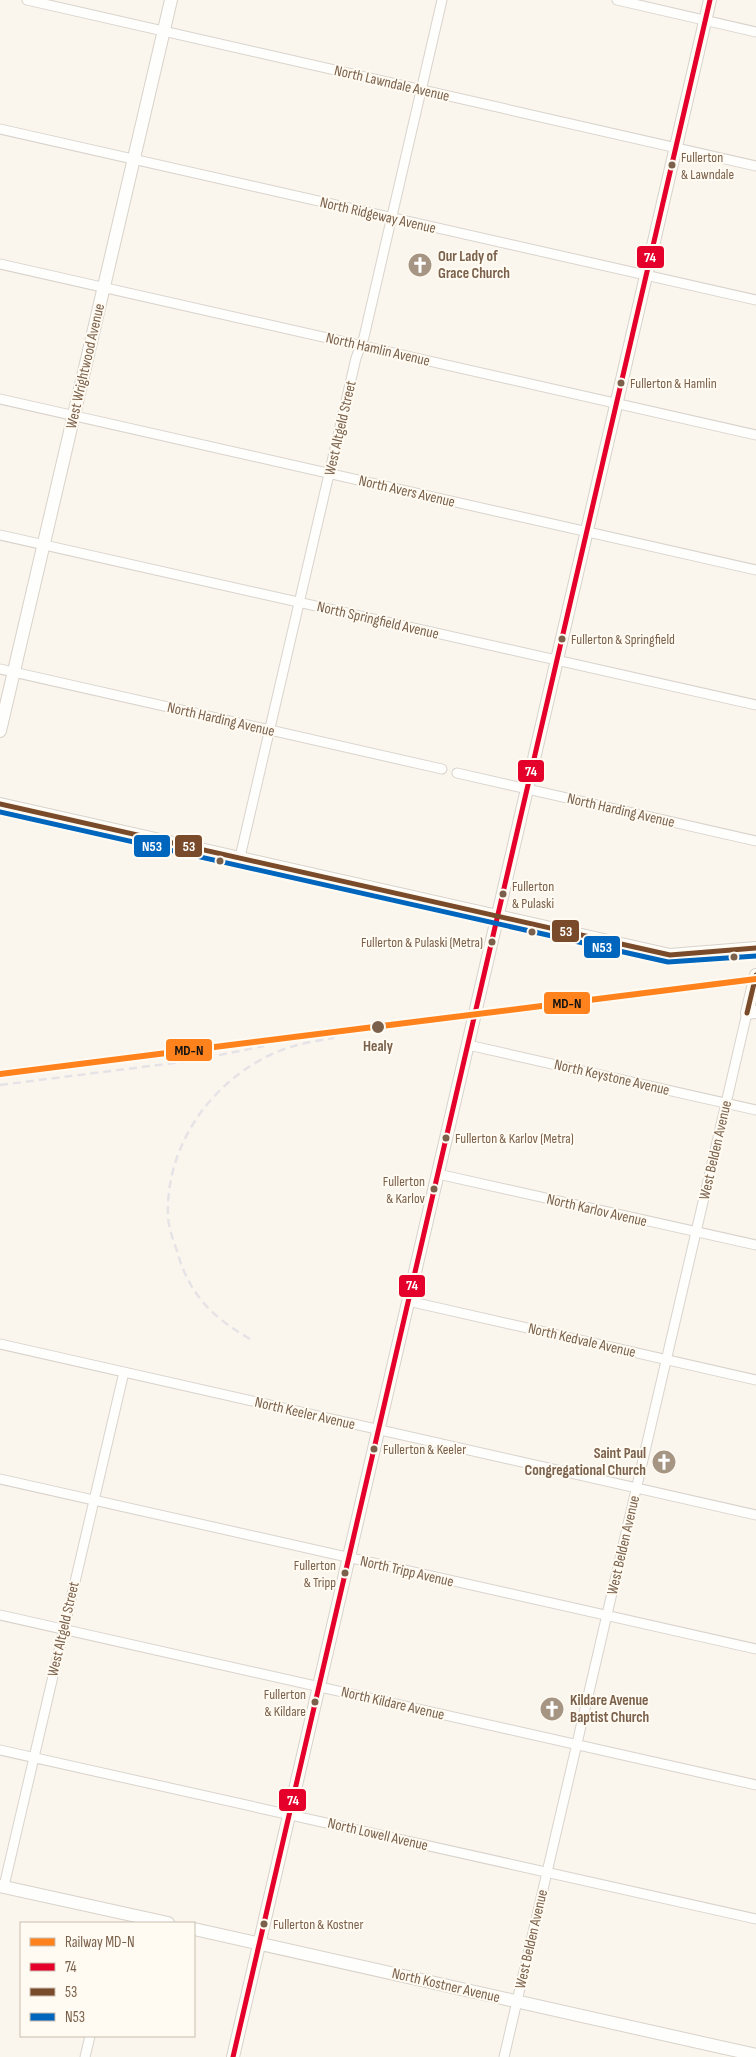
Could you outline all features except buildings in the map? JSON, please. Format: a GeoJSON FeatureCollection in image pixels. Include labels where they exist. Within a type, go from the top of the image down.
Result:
{"type":"FeatureCollection","features":[{"type":"Feature","properties":{"kind":"main road","name":"West Wrightwood Avenue"},"geometry":{"type":"LineString","coordinates":[[0,731],[171,0]]}},
{"type":"Feature","properties":{"kind":"main road"},"geometry":{"type":"LineString","coordinates":[[233,2057],[710,0]]}},
{"type":"Feature","properties":{"kind":"main road"},"geometry":{"type":"LineString","coordinates":[[0,804],[670,955],[756,948]]}},
{"type":"Feature","properties":{"kind":"main road","name":"West Belden Avenue"},"geometry":{"type":"LineString","coordinates":[[752,1013],[756,974]]}},
{"type":"Feature","properties":{"kind":"main road"},"geometry":{"type":"LineString","coordinates":[[2,1886],[118,1918],[158,1922]]}},
{"type":"Feature","properties":{"kind":"main road","name":"North Kostner Avenue"},"geometry":{"type":"LineString","coordinates":[[195,1929],[756,2055]]}},
{"type":"Feature","properties":{"kind":"street","name":"North Lawndale Avenue"},"geometry":{"type":"LineString","coordinates":[[27,0],[756,166]]}},
{"type":"Feature","properties":{"kind":"street","name":"West Altgeld Street"},"geometry":{"type":"LineString","coordinates":[[240,857],[356,358],[364,337],[442,0]]}},
{"type":"Feature","properties":{"kind":"street"},"geometry":{"type":"LineString","coordinates":[[617,0],[756,32]]}},
{"type":"Feature","properties":{"kind":"street","name":"North Ridgeway Avenue"},"geometry":{"type":"LineString","coordinates":[[0,128],[756,300]]}},
{"type":"Feature","properties":{"kind":"street","name":"North Hamlin Avenue"},"geometry":{"type":"LineString","coordinates":[[0,264],[756,435]]}},
{"type":"Feature","properties":{"kind":"street","name":"North Avers Avenue"},"geometry":{"type":"LineString","coordinates":[[0,399],[756,570]]}},
{"type":"Feature","properties":{"kind":"street","name":"North Springfield Avenue"},"geometry":{"type":"LineString","coordinates":[[0,535],[756,705]]}},
{"type":"Feature","properties":{"kind":"street","name":"North Harding Avenue"},"geometry":{"type":"LineString","coordinates":[[0,669],[442,769]]}},
{"type":"Feature","properties":{"kind":"street","name":"North Harding Avenue"},"geometry":{"type":"LineString","coordinates":[[457,773],[756,841]]}},
{"type":"Feature","properties":{"kind":"street","name":"West Belden Avenue"},"geometry":{"type":"LineString","coordinates":[[504,2057],[726,1103],[752,1013]]}},
{"type":"Feature","properties":{"kind":"street","name":"North Keystone Avenue"},"geometry":{"type":"LineString","coordinates":[[468,1045],[756,1110]]}},
{"type":"Feature","properties":{"kind":"street","name":"North Karlov Avenue"},"geometry":{"type":"LineString","coordinates":[[438,1174],[756,1245]]}},
{"type":"Feature","properties":{"kind":"street","name":"North Kedvale Avenue"},"geometry":{"type":"LineString","coordinates":[[408,1301],[756,1380]]}},
{"type":"Feature","properties":{"kind":"street","name":"North Keeler Avenue"},"geometry":{"type":"LineString","coordinates":[[0,1344],[756,1514]]}},
{"type":"Feature","properties":{"kind":"street","name":"West Altgeld Street"},"geometry":{"type":"LineString","coordinates":[[2,1886],[124,1372]]}},
{"type":"Feature","properties":{"kind":"street","name":"North Tripp Avenue"},"geometry":{"type":"LineString","coordinates":[[0,1479],[756,1649]]}},
{"type":"Feature","properties":{"kind":"street","name":"North Kildare Avenue"},"geometry":{"type":"LineString","coordinates":[[0,1615],[756,1785]]}},
{"type":"Feature","properties":{"kind":"street","name":"North Lowell Avenue"},"geometry":{"type":"LineString","coordinates":[[0,1750],[756,1919]]}},
{"type":"Feature","properties":{"kind":"street"},"geometry":{"type":"LineString","coordinates":[[85,2057],[90,2037]]}},
{"type":"Feature","properties":{"kind":"railway"},"geometry":{"type":"LineString","coordinates":[[250,1339],[224,1322],[207,1307],[187,1278],[168,1219],[169,1189],[175,1164],[184,1141],[196,1119],[211,1099],[229,1082],[250,1066],[272,1054],[318,1040],[334,1038]]}},
{"type":"Feature","properties":{"kind":"railway"},"geometry":{"type":"LineString","coordinates":[[0,1085],[190,1061],[264,1046]]}},
{"type":"Feature","properties":{"kind":"rail line","name":"MD-N"},"geometry":{"type":"LineString","coordinates":[[0,1074],[756,979]]}},
{"type":"Feature","properties":{"kind":"transit line","name":"74"},"geometry":{"type":"LineString","coordinates":[[233,2057],[710,0]]}},
{"type":"Feature","properties":{"kind":"transit line","name":"53"},"geometry":{"type":"LineString","coordinates":[[0,804],[670,955],[756,948]]}},
{"type":"Feature","properties":{"kind":"transit line","name":"N53"},"geometry":{"type":"LineString","coordinates":[[0,812],[668,962],[756,956]]}},
{"type":"Feature","properties":{"kind":"transit line","name":"53"},"geometry":{"type":"LineString","coordinates":[[747,1013],[756,975]]}},
{"type":"Feature","properties":{"kind":"place","name":"Fullerton & Lawndale"},"geometry":{"type":"Point","coordinates":[672,165]}},
{"type":"Feature","properties":{"kind":"place","name":"Our Lady of Grace Church"},"geometry":{"type":"Point","coordinates":[420,265]}},
{"type":"Feature","properties":{"kind":"place","name":"Fullerton & Hamlin"},"geometry":{"type":"Point","coordinates":[621,383]}},
{"type":"Feature","properties":{"kind":"place","name":"Fullerton & Springfield"},"geometry":{"type":"Point","coordinates":[562,639]}},
{"type":"Feature","properties":{"kind":"place","name":"Fullerton & Pulaski"},"geometry":{"type":"Point","coordinates":[503,894]}},
{"type":"Feature","properties":{"kind":"place","name":"Fullerton & Pulaski (Metra)"},"geometry":{"type":"Point","coordinates":[492,942]}},
{"type":"Feature","properties":{"kind":"place","name":"Healy"},"geometry":{"type":"Point","coordinates":[378,1027]}},
{"type":"Feature","properties":{"kind":"place","name":"Fullerton & Karlov (Metra)"},"geometry":{"type":"Point","coordinates":[446,1138]}},
{"type":"Feature","properties":{"kind":"place","name":"Fullerton & Karlov"},"geometry":{"type":"Point","coordinates":[434,1189]}},
{"type":"Feature","properties":{"kind":"place","name":"Fullerton & Keeler"},"geometry":{"type":"Point","coordinates":[374,1449]}},
{"type":"Feature","properties":{"kind":"place","name":"Saint Paul Congregational Church"},"geometry":{"type":"Point","coordinates":[664,1462]}},
{"type":"Feature","properties":{"kind":"place","name":"Fullerton & Tripp"},"geometry":{"type":"Point","coordinates":[345,1573]}},
{"type":"Feature","properties":{"kind":"place","name":"Fullerton & Kildare"},"geometry":{"type":"Point","coordinates":[315,1702]}},
{"type":"Feature","properties":{"kind":"place","name":"Kildare Avenue Baptist Church"},"geometry":{"type":"Point","coordinates":[552,1709]}},
{"type":"Feature","properties":{"kind":"place","name":"Fullerton & Kostner"},"geometry":{"type":"Point","coordinates":[264,1924]}}]}
